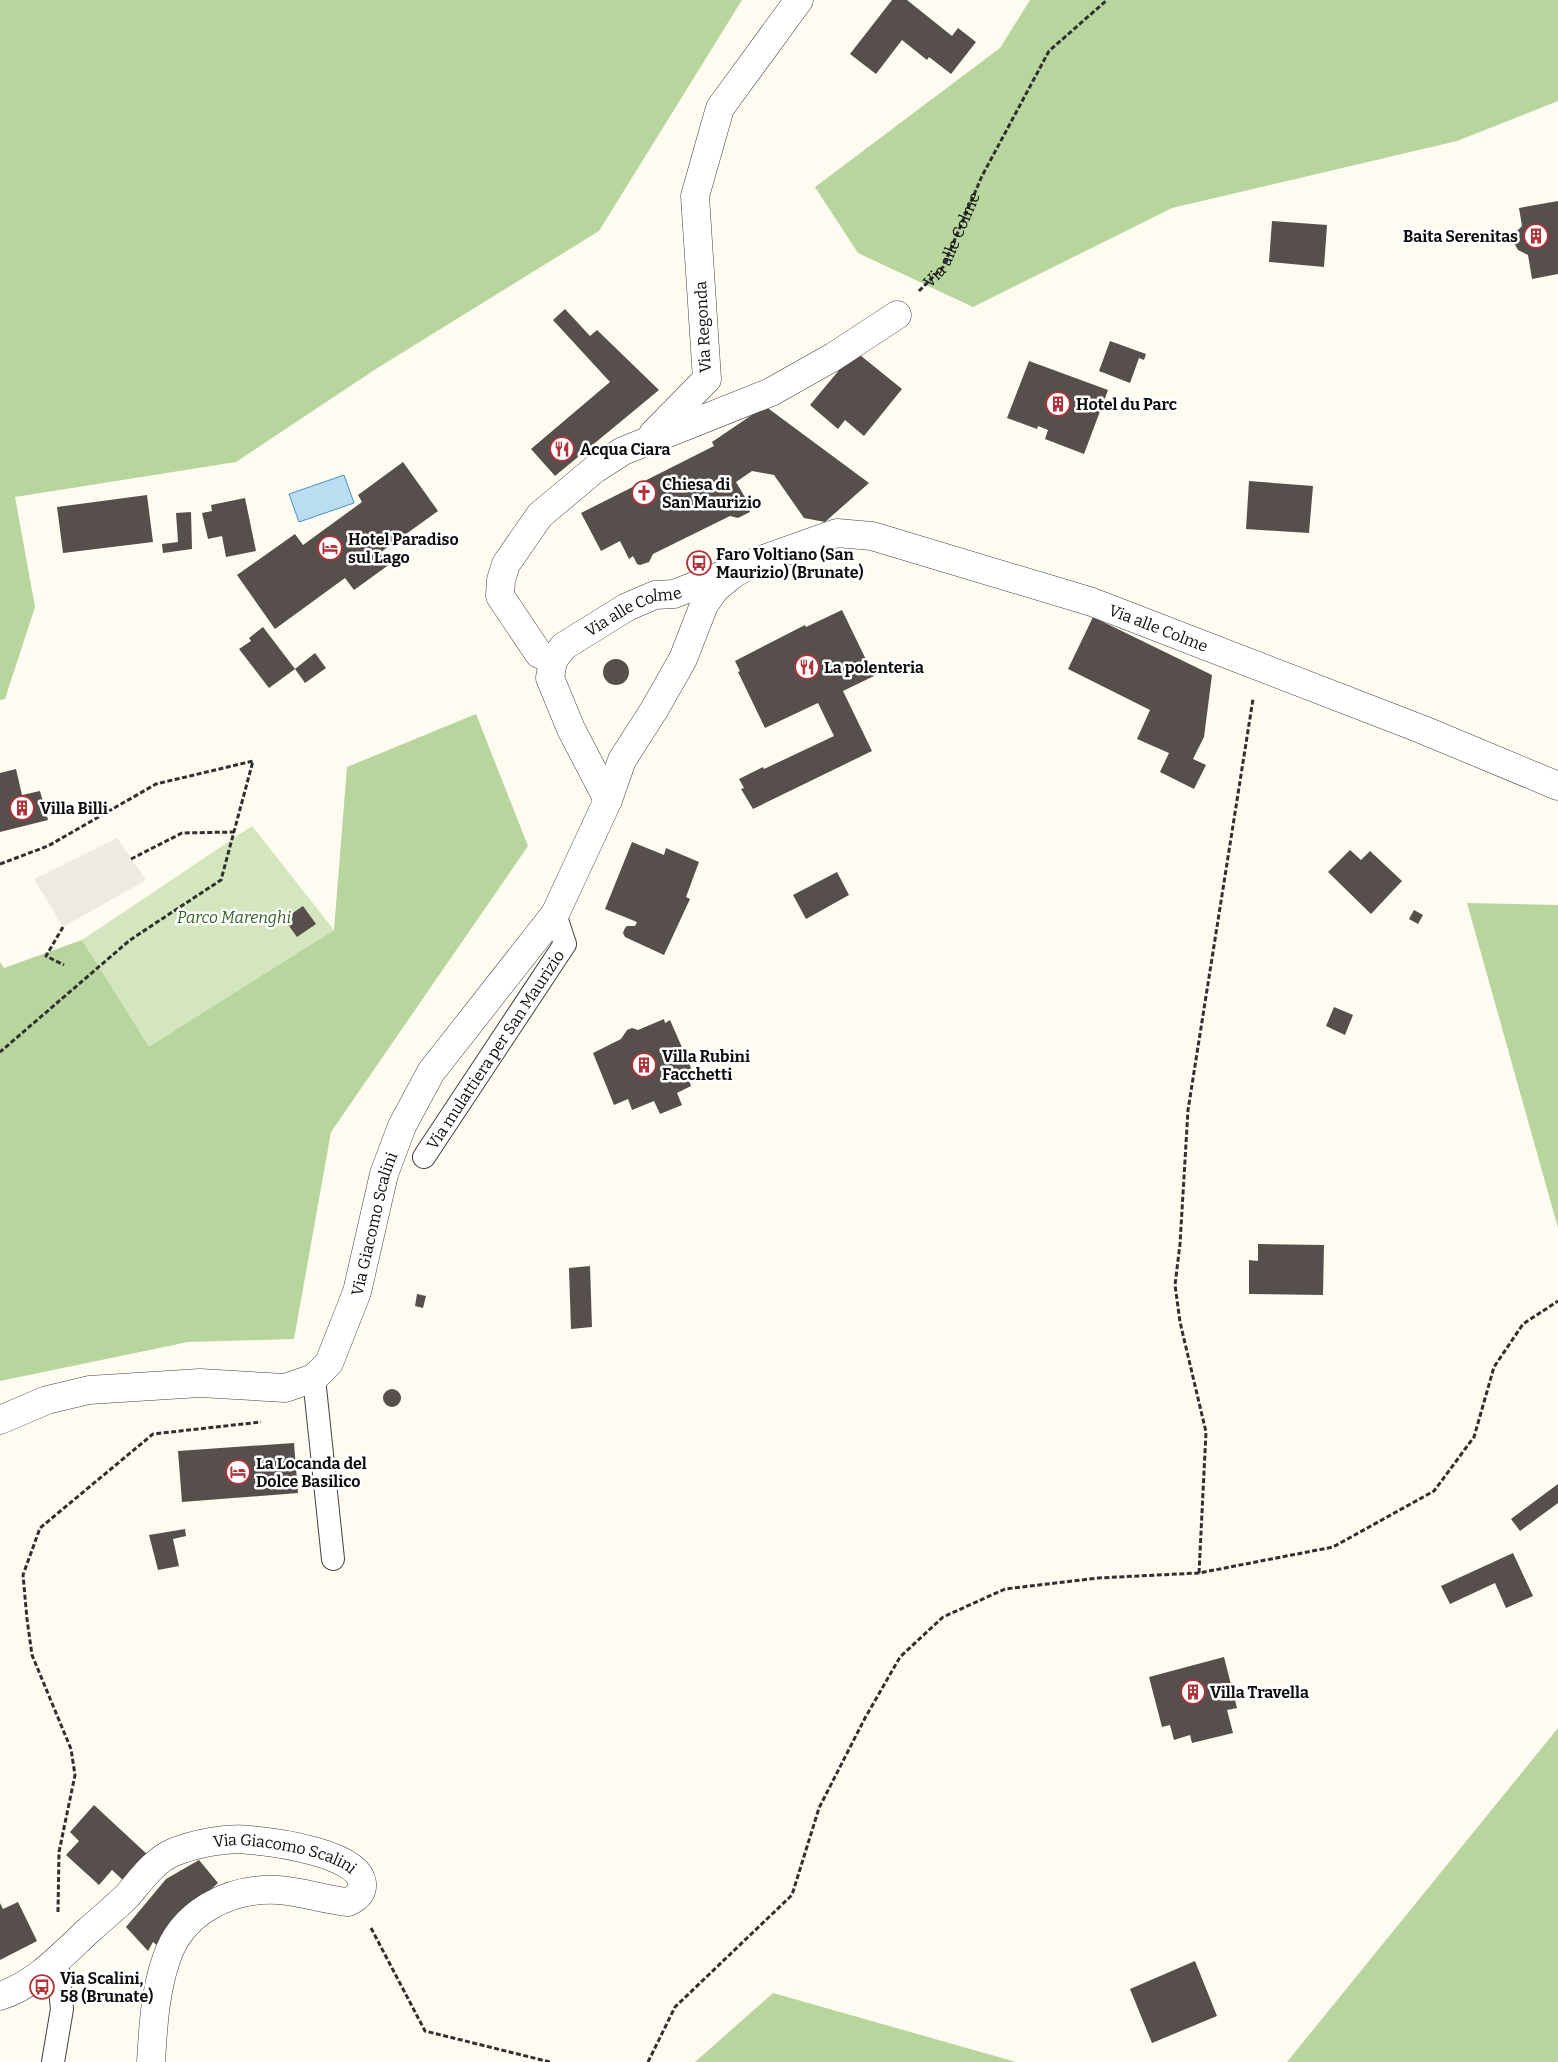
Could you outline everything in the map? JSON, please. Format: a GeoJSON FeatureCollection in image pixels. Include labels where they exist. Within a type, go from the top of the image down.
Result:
{"type":"FeatureCollection","features":[{"type":"Feature","properties":{"kind":"street","name":"Via Regonda"},"geometry":{"type":"LineString","coordinates":[[553,660],[539,654],[500,596],[501,580],[506,564],[540,515],[553,502],[602,465],[624,451],[644,443],[707,379],[695,196],[720,108],[798,0]]}},
{"type":"Feature","properties":{"kind":"street"},"geometry":{"type":"LineString","coordinates":[[644,443],[771,392],[833,357],[897,315]]}},
{"type":"Feature","properties":{"kind":"street","name":"Via alle Colme"},"geometry":{"type":"LineString","coordinates":[[553,660],[564,646],[627,607],[655,595],[674,594],[837,533],[872,536],[1092,602],[1421,729],[1558,786]]}},
{"type":"Feature","properties":{"kind":"street","name":"Via alle Colme"},"geometry":{"type":"LineString","coordinates":[[608,800],[622,760],[678,668],[697,626],[704,605],[715,589],[732,575],[750,564]]}},
{"type":"Feature","properties":{"kind":"street"},"geometry":{"type":"LineString","coordinates":[[674,594],[689,607],[697,626]]}},
{"type":"Feature","properties":{"kind":"street"},"geometry":{"type":"LineString","coordinates":[[553,660],[550,678],[552,685],[571,729],[608,800]]}},
{"type":"Feature","properties":{"kind":"street","name":"Via Giacomo Scalini"},"geometry":{"type":"LineString","coordinates":[[314,1378],[329,1363],[357,1292],[384,1174],[402,1126],[432,1072],[555,914],[608,800]]}},
{"type":"Feature","properties":{"kind":"street"},"geometry":{"type":"LineString","coordinates":[[0,1420],[46,1400],[89,1390],[200,1383],[284,1388],[314,1378]]}},
{"type":"Feature","properties":{"kind":"street","name":"Via Giacomo Scalini"},"geometry":{"type":"LineString","coordinates":[[0,1996],[26,1983],[57,1961],[117,1906],[162,1858],[172,1853],[219,1840],[248,1839],[318,1851],[332,1856],[352,1868],[362,1880],[360,1893],[355,1899],[348,1902],[297,1892],[257,1890],[226,1897],[204,1908],[187,1924],[174,1941],[166,1959],[154,2026],[150,2062]]}},
{"type":"Feature","properties":{"kind":"lane","name":"Via mulattiera per San Maurizio"},"geometry":{"type":"LineString","coordinates":[[424,1157],[565,944],[555,914]]}},
{"type":"Feature","properties":{"kind":"lane"},"geometry":{"type":"LineString","coordinates":[[314,1378],[332,1559]]}},
{"type":"Feature","properties":{"kind":"lane"},"geometry":{"type":"LineString","coordinates":[[53,2062],[62,2010],[57,1961]]}},
{"type":"Feature","properties":{"kind":"path","name":"Via alle Colme"},"geometry":{"type":"LineString","coordinates":[[897,315],[943,266],[982,176],[1048,51],[1107,0]]}},
{"type":"Feature","properties":{"kind":"path"},"geometry":{"type":"LineString","coordinates":[[1198,1573],[1206,1432],[1180,1322],[1174,1285],[1180,1244],[1188,1110],[1258,666]]}},
{"type":"Feature","properties":{"kind":"path"},"geometry":{"type":"LineString","coordinates":[[0,864],[48,846],[156,784],[253,761],[221,880],[130,940],[0,1052]]}},
{"type":"Feature","properties":{"kind":"path"},"geometry":{"type":"LineString","coordinates":[[131,859],[182,833],[234,832]]}},
{"type":"Feature","properties":{"kind":"path"},"geometry":{"type":"LineString","coordinates":[[64,927],[46,956],[64,965]]}},
{"type":"Feature","properties":{"kind":"path"},"geometry":{"type":"LineString","coordinates":[[648,2062],[675,2007],[792,1895],[819,1808],[865,1718],[900,1657],[943,1617],[1005,1589],[1098,1578],[1198,1573],[1333,1547],[1434,1491],[1474,1437],[1494,1367],[1523,1324],[1558,1301]]}},
{"type":"Feature","properties":{"kind":"path"},"geometry":{"type":"LineString","coordinates":[[57,1961],[60,1852],[75,1775],[71,1749],[32,1655],[23,1575],[40,1528],[153,1434],[257,1423]]}},
{"type":"Feature","properties":{"kind":"path"},"geometry":{"type":"LineString","coordinates":[[355,1899],[425,2031],[550,2062]]}},
{"type":"Feature","properties":{"kind":"green space"},"geometry":{"type":"Polygon","coordinates":[[[0,0],[742,0],[599,231],[379,367],[236,462],[15,497],[35,607],[5,699],[0,700],[0,0]]]}},
{"type":"Feature","properties":{"kind":"green space"},"geometry":{"type":"Polygon","coordinates":[[[1030,0],[1558,0],[1558,101],[1457,141],[1172,208],[973,307],[858,253],[815,187],[1000,48],[1030,0]]]}},
{"type":"Feature","properties":{"kind":"green space"},"geometry":{"type":"Polygon","coordinates":[[[476,714],[528,846],[331,1132],[294,1339],[188,1342],[0,1381],[0,962],[4,968],[82,940],[149,1047],[334,930],[347,767],[476,714]]]}},
{"type":"Feature","properties":{"kind":"green space","name":"Parco Marenghi"},"geometry":{"type":"Polygon","coordinates":[[[252,826],[334,930],[149,1048],[82,940],[252,826]]]}},
{"type":"Feature","properties":{"kind":"green space"},"geometry":{"type":"Polygon","coordinates":[[[1467,903],[1558,905],[1558,1228],[1467,903]]]}},
{"type":"Feature","properties":{"kind":"green space"},"geometry":{"type":"Polygon","coordinates":[[[1558,1728],[1558,2062],[1287,2062],[1558,1728]]]}},
{"type":"Feature","properties":{"kind":"green space"},"geometry":{"type":"Polygon","coordinates":[[[773,1993],[1016,2062],[695,2062],[773,1993]]]}},
{"type":"Feature","properties":{"kind":"shaded area"},"geometry":{"type":"Polygon","coordinates":[[[117,838],[146,880],[63,927],[34,879],[117,838]]]}},
{"type":"Feature","properties":{"kind":"water"},"geometry":{"type":"Polygon","coordinates":[[[344,475],[354,503],[299,522],[289,494],[344,475]]]}},
{"type":"Feature","properties":{"kind":"building"},"geometry":{"type":"Polygon","coordinates":[[[892,0],[907,0],[952,36],[958,28],[976,42],[951,74],[929,57],[927,60],[902,40],[876,74],[850,54],[892,0]]]}},
{"type":"Feature","properties":{"kind":"building","name":"Baita Serenitas"},"geometry":{"type":"Polygon","coordinates":[[[1558,201],[1558,274],[1532,279],[1528,255],[1518,250],[1513,241],[1516,232],[1522,226],[1519,208],[1558,201]]]}},
{"type":"Feature","properties":{"kind":"building"},"geometry":{"type":"Polygon","coordinates":[[[1272,221],[1327,225],[1324,267],[1269,262],[1272,221]]]}},
{"type":"Feature","properties":{"kind":"building"},"geometry":{"type":"Polygon","coordinates":[[[565,309],[590,336],[597,330],[659,390],[555,476],[531,449],[610,382],[553,320],[565,309]]]}},
{"type":"Feature","properties":{"kind":"building"},"geometry":{"type":"Polygon","coordinates":[[[1110,341],[1146,354],[1144,360],[1139,358],[1130,383],[1099,371],[1110,341]]]}},
{"type":"Feature","properties":{"kind":"building"},"geometry":{"type":"Polygon","coordinates":[[[855,351],[902,389],[864,436],[845,420],[838,429],[810,405],[855,351]]]}},
{"type":"Feature","properties":{"kind":"building","name":"Hotel du Parc"},"geometry":{"type":"Polygon","coordinates":[[[1029,361],[1108,390],[1084,454],[1045,439],[1048,430],[1038,426],[1037,429],[1007,418],[1029,361]]]}},
{"type":"Feature","properties":{"kind":"building"},"geometry":{"type":"Polygon","coordinates":[[[765,406],[869,483],[825,522],[804,518],[774,475],[752,471],[736,482],[749,504],[747,506],[750,512],[738,518],[730,516],[653,554],[649,562],[640,565],[637,564],[633,556],[629,559],[620,541],[601,551],[581,513],[714,446],[712,442],[765,406]]]}},
{"type":"Feature","properties":{"kind":"building","name":"Hotel Paradiso sul Lago"},"geometry":{"type":"Polygon","coordinates":[[[403,462],[438,511],[381,552],[390,564],[354,590],[345,578],[275,629],[237,575],[295,534],[303,545],[362,502],[358,495],[403,462]]]}},
{"type":"Feature","properties":{"kind":"building"},"geometry":{"type":"Polygon","coordinates":[[[1249,481],[1313,486],[1309,533],[1246,529],[1249,481]]]}},
{"type":"Feature","properties":{"kind":"building"},"geometry":{"type":"Polygon","coordinates":[[[147,495],[153,542],[63,553],[57,507],[147,495]]]}},
{"type":"Feature","properties":{"kind":"building"},"geometry":{"type":"Polygon","coordinates":[[[245,498],[256,551],[226,557],[222,536],[208,539],[202,513],[212,511],[211,505],[245,498]]]}},
{"type":"Feature","properties":{"kind":"building"},"geometry":{"type":"Polygon","coordinates":[[[191,512],[192,549],[163,553],[162,544],[178,542],[176,513],[191,512]]]}},
{"type":"Feature","properties":{"kind":"building"},"geometry":{"type":"Polygon","coordinates":[[[842,610],[874,676],[843,691],[872,751],[753,809],[741,789],[744,788],[739,779],[834,736],[818,703],[765,728],[738,672],[740,671],[735,661],[805,625],[806,627],[842,610]]]}},
{"type":"Feature","properties":{"kind":"building"},"geometry":{"type":"Polygon","coordinates":[[[1093,617],[1212,675],[1204,737],[1193,759],[1206,765],[1194,789],[1160,772],[1169,753],[1137,739],[1150,710],[1068,669],[1093,617]]]}},
{"type":"Feature","properties":{"kind":"building"},"geometry":{"type":"Polygon","coordinates":[[[263,627],[295,669],[269,688],[239,649],[251,641],[249,638],[263,627]]]}},
{"type":"Feature","properties":{"kind":"building"},"geometry":{"type":"Polygon","coordinates":[[[315,653],[326,668],[305,683],[295,669],[315,653]]]}},
{"type":"Feature","properties":{"kind":"building"},"geometry":{"type":"Polygon","coordinates":[[[616,659],[625,663],[629,672],[625,681],[616,685],[607,681],[603,672],[607,663],[616,659]]]}},
{"type":"Feature","properties":{"kind":"building","name":"Villa Billi"},"geometry":{"type":"Polygon","coordinates":[[[16,769],[22,795],[40,791],[48,820],[0,832],[0,773],[16,769]]]}},
{"type":"Feature","properties":{"kind":"building"},"geometry":{"type":"Polygon","coordinates":[[[632,842],[664,855],[666,848],[699,862],[686,897],[690,899],[664,955],[625,937],[623,933],[625,928],[627,926],[635,926],[637,922],[605,909],[632,842]]]}},
{"type":"Feature","properties":{"kind":"building"},"geometry":{"type":"Polygon","coordinates":[[[1350,850],[1361,860],[1370,851],[1402,881],[1371,914],[1328,872],[1350,850]]]}},
{"type":"Feature","properties":{"kind":"building"},"geometry":{"type":"Polygon","coordinates":[[[837,872],[849,895],[806,919],[793,895],[837,872]]]}},
{"type":"Feature","properties":{"kind":"building"},"geometry":{"type":"Polygon","coordinates":[[[303,906],[316,924],[297,937],[284,919],[303,906]]]}},
{"type":"Feature","properties":{"kind":"building"},"geometry":{"type":"Polygon","coordinates":[[[1414,910],[1423,915],[1418,924],[1409,919],[1414,910]]]}},
{"type":"Feature","properties":{"kind":"building"},"geometry":{"type":"Polygon","coordinates":[[[1334,1007],[1353,1015],[1345,1035],[1326,1026],[1334,1007]]]}},
{"type":"Feature","properties":{"kind":"building","name":"Villa Rubini Facchetti"},"geometry":{"type":"Polygon","coordinates":[[[664,1019],[665,1023],[670,1020],[695,1077],[689,1080],[691,1086],[677,1093],[682,1105],[660,1114],[654,1101],[632,1110],[628,1099],[614,1105],[593,1053],[621,1039],[627,1030],[632,1028],[638,1030],[664,1019]]]}},
{"type":"Feature","properties":{"kind":"building"},"geometry":{"type":"Polygon","coordinates":[[[1258,1244],[1324,1245],[1323,1295],[1249,1294],[1249,1260],[1258,1261],[1258,1244]]]}},
{"type":"Feature","properties":{"kind":"building"},"geometry":{"type":"Polygon","coordinates":[[[590,1266],[592,1327],[571,1329],[569,1268],[590,1266]]]}},
{"type":"Feature","properties":{"kind":"building"},"geometry":{"type":"Polygon","coordinates":[[[417,1294],[426,1296],[423,1308],[415,1306],[417,1294]]]}},
{"type":"Feature","properties":{"kind":"building"},"geometry":{"type":"Polygon","coordinates":[[[392,1389],[398,1392],[401,1398],[398,1404],[392,1407],[386,1404],[383,1398],[386,1392],[392,1389]]]}},
{"type":"Feature","properties":{"kind":"building","name":"La Locanda del Dolce Basilico"},"geometry":{"type":"Polygon","coordinates":[[[294,1443],[298,1493],[182,1502],[178,1451],[294,1443]]]}},
{"type":"Feature","properties":{"kind":"building"},"geometry":{"type":"Polygon","coordinates":[[[1558,1484],[1558,1503],[1520,1531],[1511,1519],[1558,1484]]]}},
{"type":"Feature","properties":{"kind":"building"},"geometry":{"type":"Polygon","coordinates":[[[185,1529],[186,1536],[173,1539],[179,1566],[158,1570],[149,1535],[185,1529]]]}},
{"type":"Feature","properties":{"kind":"building"},"geometry":{"type":"Polygon","coordinates":[[[1513,1553],[1533,1596],[1506,1608],[1495,1583],[1450,1604],[1441,1586],[1513,1553]]]}},
{"type":"Feature","properties":{"kind":"building","name":"Villa Travella"},"geometry":{"type":"Polygon","coordinates":[[[1224,1657],[1237,1708],[1227,1710],[1233,1733],[1192,1743],[1190,1735],[1174,1740],[1170,1725],[1162,1727],[1149,1677],[1224,1657]]]}},
{"type":"Feature","properties":{"kind":"building"},"geometry":{"type":"Polygon","coordinates":[[[94,1805],[149,1856],[125,1882],[112,1870],[99,1885],[66,1855],[79,1841],[70,1832],[94,1805]]]}},
{"type":"Feature","properties":{"kind":"building"},"geometry":{"type":"Polygon","coordinates":[[[199,1860],[218,1883],[186,1911],[158,1946],[153,1942],[148,1951],[126,1927],[166,1879],[199,1860]]]}},
{"type":"Feature","properties":{"kind":"building"},"geometry":{"type":"Polygon","coordinates":[[[18,1902],[37,1941],[0,1960],[0,1903],[3,1909],[18,1902]]]}},
{"type":"Feature","properties":{"kind":"building"},"geometry":{"type":"Polygon","coordinates":[[[1195,1961],[1217,2016],[1152,2043],[1130,1989],[1195,1961]]]}},
{"type":"Feature","properties":{"kind":"place","name":"Baita Serenitas"},"geometry":{"type":"Point","coordinates":[1536,236]}},
{"type":"Feature","properties":{"kind":"place","name":"Hotel du Parc"},"geometry":{"type":"Point","coordinates":[1058,404]}},
{"type":"Feature","properties":{"kind":"place","name":"Acqua Ciara"},"geometry":{"type":"Point","coordinates":[562,449]}},
{"type":"Feature","properties":{"kind":"place","name":"Chiesa di San Maurizio"},"geometry":{"type":"Point","coordinates":[644,493]}},
{"type":"Feature","properties":{"kind":"place","name":"Hotel Paradiso sul Lago"},"geometry":{"type":"Point","coordinates":[330,548]}},
{"type":"Feature","properties":{"kind":"place","name":"Faro Voltiano (San Maurizio) (Brunate)"},"geometry":{"type":"Point","coordinates":[699,563]}},
{"type":"Feature","properties":{"kind":"place","name":"La polenteria"},"geometry":{"type":"Point","coordinates":[807,667]}},
{"type":"Feature","properties":{"kind":"place","name":"Villa Billi"},"geometry":{"type":"Point","coordinates":[22,808]}},
{"type":"Feature","properties":{"kind":"place","name":"Villa Rubini Facchetti"},"geometry":{"type":"Point","coordinates":[644,1065]}},
{"type":"Feature","properties":{"kind":"place","name":"La Locanda del Dolce Basilico"},"geometry":{"type":"Point","coordinates":[238,1472]}},
{"type":"Feature","properties":{"kind":"place","name":"Villa Travella"},"geometry":{"type":"Point","coordinates":[1193,1692]}},
{"type":"Feature","properties":{"kind":"place","name":"Via Scalini, 58 (Brunate)"},"geometry":{"type":"Point","coordinates":[42,1987]}}]}
